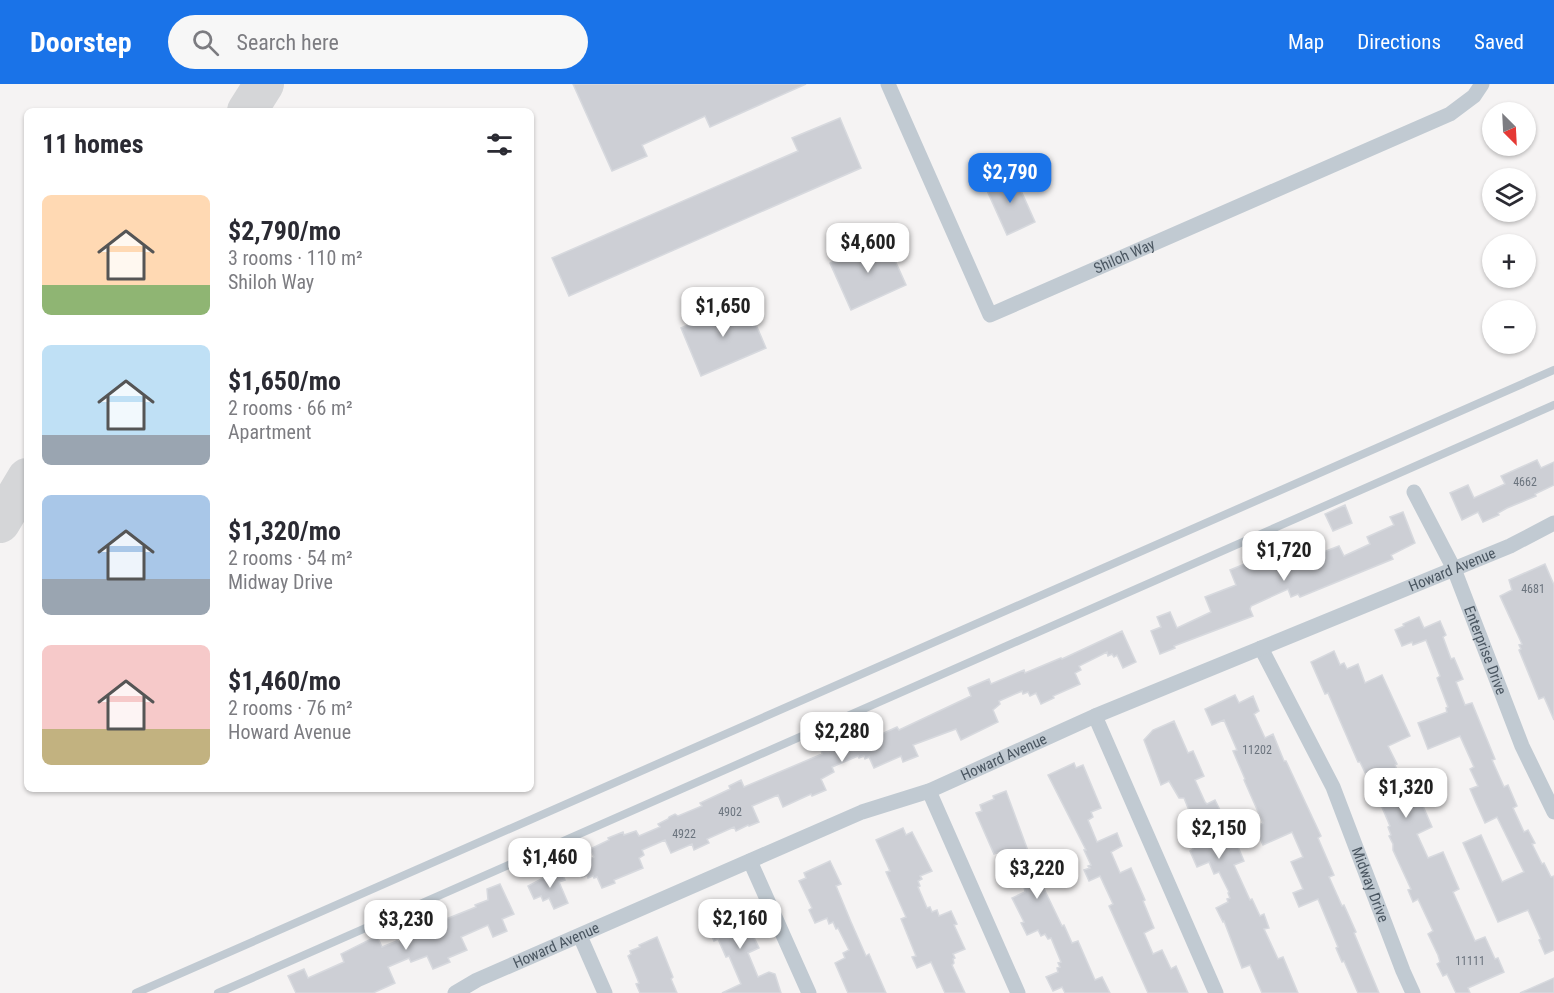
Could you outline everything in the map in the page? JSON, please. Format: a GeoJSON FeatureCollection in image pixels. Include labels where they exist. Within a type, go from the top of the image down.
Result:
{"type":"FeatureCollection","features":[{"type":"Feature","properties":{"kind":"street","name":"Shiloh Way"},"geometry":{"type":"LineString","coordinates":[[888,84],[990,315],[1450,114],[1474,96],[1482,84]]}},
{"type":"Feature","properties":{"kind":"street","name":"Enterprise Drive"},"geometry":{"type":"LineString","coordinates":[[1414,492],[1455,569],[1522,746],[1554,812]]}},
{"type":"Feature","properties":{"kind":"street","name":"Howard Avenue"},"geometry":{"type":"LineString","coordinates":[[455,993],[477,980],[862,812],[929,792],[1095,716],[1510,546],[1554,523]]}},
{"type":"Feature","properties":{"kind":"street","name":"Midway Drive"},"geometry":{"type":"LineString","coordinates":[[1261,648],[1333,787],[1413,993]]}},
{"type":"Feature","properties":{"kind":"street"},"geometry":{"type":"LineString","coordinates":[[1095,716],[1216,993]]}},
{"type":"Feature","properties":{"kind":"street"},"geometry":{"type":"LineString","coordinates":[[929,792],[1018,993]]}},
{"type":"Feature","properties":{"kind":"street"},"geometry":{"type":"LineString","coordinates":[[750,861],[809,993]]}},
{"type":"Feature","properties":{"kind":"street"},"geometry":{"type":"LineString","coordinates":[[580,936],[605,993]]}},
{"type":"Feature","properties":{"kind":"lane"},"geometry":{"type":"LineString","coordinates":[[136,993],[1554,370]]}},
{"type":"Feature","properties":{"kind":"lane"},"geometry":{"type":"LineString","coordinates":[[218,993],[1554,405]]}},
{"type":"Feature","properties":{"kind":"building"},"geometry":{"type":"Polygon","coordinates":[[[573,84],[806,84],[710,127],[705,116],[642,145],[647,156],[612,171],[573,84]]]}},
{"type":"Feature","properties":{"kind":"building"},"geometry":{"type":"Polygon","coordinates":[[[840,118],[861,168],[569,296],[552,258],[798,151],[792,138],[840,118]]]}},
{"type":"Feature","properties":{"kind":"building"},"geometry":{"type":"Polygon","coordinates":[[[1013,173],[1035,222],[1007,235],[985,186],[1013,173]]]}},
{"type":"Feature","properties":{"kind":"building"},"geometry":{"type":"Polygon","coordinates":[[[885,238],[906,285],[851,310],[830,263],[885,238]]]}},
{"type":"Feature","properties":{"kind":"building"},"geometry":{"type":"Polygon","coordinates":[[[746,301],[766,348],[701,376],[681,328],[746,301]]]}},
{"type":"Feature","properties":{"kind":"building"},"geometry":{"type":"Polygon","coordinates":[[[1537,460],[1541,468],[1554,462],[1554,485],[1483,522],[1478,512],[1462,520],[1450,493],[1468,485],[1474,498],[1505,484],[1501,476],[1537,460]]]}},
{"type":"Feature","properties":{"kind":"building"},"geometry":{"type":"Polygon","coordinates":[[[1345,505],[1352,523],[1333,531],[1325,514],[1345,505]]]}},
{"type":"Feature","properties":{"kind":"building"},"geometry":{"type":"Polygon","coordinates":[[[1403,512],[1415,543],[1391,555],[1393,559],[1300,597],[1298,594],[1291,597],[1288,589],[1251,606],[1253,616],[1174,646],[1175,648],[1160,654],[1151,631],[1161,627],[1157,617],[1170,612],[1177,628],[1211,612],[1205,597],[1236,585],[1230,570],[1252,561],[1255,568],[1291,554],[1289,550],[1308,542],[1313,556],[1339,546],[1344,556],[1370,544],[1367,537],[1394,525],[1390,517],[1403,512]]]}},
{"type":"Feature","properties":{"kind":"building"},"geometry":{"type":"Polygon","coordinates":[[[1545,564],[1554,585],[1554,720],[1544,697],[1539,699],[1519,650],[1521,649],[1519,645],[1522,644],[1500,596],[1512,590],[1509,580],[1545,564]]]}},
{"type":"Feature","properties":{"kind":"building"},"geometry":{"type":"Polygon","coordinates":[[[1419,617],[1424,628],[1440,621],[1446,635],[1443,637],[1451,659],[1454,658],[1463,679],[1456,682],[1465,705],[1472,703],[1495,759],[1492,760],[1504,787],[1508,785],[1517,806],[1513,808],[1524,832],[1528,830],[1542,864],[1544,863],[1551,877],[1554,876],[1554,950],[1545,954],[1528,910],[1498,922],[1463,843],[1481,835],[1502,882],[1524,872],[1497,817],[1485,823],[1470,789],[1478,786],[1470,769],[1474,767],[1460,736],[1428,749],[1418,723],[1447,712],[1448,707],[1437,678],[1440,676],[1426,640],[1402,646],[1395,630],[1419,617]]]}},
{"type":"Feature","properties":{"kind":"building"},"geometry":{"type":"Polygon","coordinates":[[[1122,631],[1136,662],[1123,668],[1117,655],[1108,656],[1107,652],[1079,666],[1081,670],[1075,673],[1080,684],[1041,704],[1036,693],[1030,696],[1028,692],[1023,694],[1022,691],[999,701],[1000,704],[993,710],[998,722],[961,740],[956,729],[913,745],[918,756],[903,762],[901,756],[874,768],[869,757],[865,759],[864,756],[859,758],[858,756],[832,767],[834,772],[821,779],[826,790],[783,807],[778,795],[752,806],[759,822],[736,831],[734,827],[707,839],[709,843],[694,850],[692,844],[671,853],[665,840],[642,850],[644,855],[639,858],[643,868],[614,880],[615,883],[602,888],[597,877],[588,878],[587,875],[582,877],[576,865],[594,857],[590,849],[609,840],[608,838],[623,832],[624,835],[636,831],[639,836],[660,827],[658,824],[669,817],[675,814],[678,816],[702,806],[700,803],[730,789],[729,786],[741,780],[744,787],[822,754],[821,750],[844,740],[842,737],[861,728],[864,734],[872,731],[875,737],[897,727],[899,730],[971,696],[968,688],[989,679],[991,684],[1024,670],[1025,673],[1062,659],[1122,631]]]}},
{"type":"Feature","properties":{"kind":"building"},"geometry":{"type":"Polygon","coordinates":[[[1334,651],[1340,665],[1344,663],[1347,669],[1358,664],[1365,683],[1382,675],[1410,736],[1388,746],[1397,764],[1395,765],[1404,787],[1413,783],[1432,827],[1417,834],[1428,858],[1443,852],[1459,889],[1453,892],[1475,941],[1485,937],[1504,972],[1468,988],[1470,993],[1456,993],[1447,974],[1443,976],[1437,964],[1440,962],[1438,955],[1428,934],[1433,931],[1418,899],[1413,902],[1408,890],[1411,889],[1389,836],[1391,835],[1388,827],[1390,826],[1381,805],[1378,806],[1369,785],[1371,785],[1311,662],[1334,651]]]}},
{"type":"Feature","properties":{"kind":"building"},"geometry":{"type":"Polygon","coordinates":[[[1235,695],[1239,703],[1253,696],[1259,711],[1254,714],[1265,738],[1273,734],[1321,836],[1318,838],[1334,875],[1329,877],[1356,932],[1354,933],[1379,993],[1358,993],[1336,948],[1338,947],[1318,899],[1299,907],[1293,893],[1303,889],[1291,862],[1303,857],[1292,832],[1263,845],[1255,827],[1263,823],[1233,751],[1237,750],[1224,720],[1212,725],[1205,709],[1235,695]]]}},
{"type":"Feature","properties":{"kind":"building"},"geometry":{"type":"Polygon","coordinates":[[[1174,721],[1188,753],[1193,751],[1204,776],[1195,780],[1205,802],[1207,804],[1215,800],[1224,818],[1217,821],[1228,845],[1236,842],[1244,861],[1234,865],[1250,900],[1252,899],[1260,916],[1264,914],[1269,928],[1264,929],[1278,959],[1283,957],[1298,993],[1262,993],[1250,965],[1242,968],[1224,921],[1216,908],[1228,902],[1229,892],[1219,872],[1214,874],[1209,862],[1197,867],[1190,851],[1193,849],[1183,827],[1194,823],[1184,798],[1179,798],[1169,781],[1161,785],[1144,740],[1153,730],[1174,721]]]}},
{"type":"Feature","properties":{"kind":"building"},"geometry":{"type":"Polygon","coordinates":[[[1074,763],[1076,768],[1083,765],[1101,808],[1091,812],[1093,817],[1088,820],[1097,842],[1117,833],[1122,846],[1111,852],[1120,873],[1131,868],[1145,900],[1143,901],[1154,928],[1144,933],[1153,954],[1162,950],[1171,969],[1176,966],[1188,993],[1148,993],[1109,906],[1113,904],[1100,876],[1089,881],[1084,870],[1090,868],[1088,866],[1091,865],[1084,850],[1086,850],[1048,775],[1074,763]]]}},
{"type":"Feature","properties":{"kind":"building"},"geometry":{"type":"Polygon","coordinates":[[[1006,791],[1035,870],[1062,926],[1064,925],[1072,943],[1078,941],[1095,980],[1102,977],[1110,993],[1065,993],[1062,987],[1053,991],[1046,977],[1058,972],[1057,968],[1060,967],[1058,963],[1061,962],[1051,938],[1048,939],[1045,934],[1041,936],[1038,930],[1027,935],[1021,923],[1024,922],[1012,898],[1025,892],[1023,882],[1025,881],[1012,853],[1008,854],[1006,850],[994,854],[976,813],[982,811],[980,805],[1006,791]]]}},
{"type":"Feature","properties":{"kind":"building"},"geometry":{"type":"Polygon","coordinates":[[[903,828],[906,835],[912,832],[932,871],[920,876],[922,879],[918,881],[920,886],[918,887],[927,908],[930,907],[932,912],[937,910],[939,916],[951,911],[957,924],[954,925],[965,949],[953,954],[955,958],[952,965],[965,993],[945,993],[931,962],[917,968],[912,957],[916,956],[901,919],[906,917],[886,872],[890,871],[876,840],[903,828]]]}},
{"type":"Feature","properties":{"kind":"building"},"geometry":{"type":"Polygon","coordinates":[[[830,861],[841,884],[836,886],[851,922],[866,956],[869,954],[886,993],[848,993],[835,963],[845,958],[843,953],[849,950],[833,922],[829,924],[827,918],[815,923],[809,910],[812,908],[799,881],[806,878],[804,873],[830,861]]]}},
{"type":"Feature","properties":{"kind":"building"},"geometry":{"type":"Polygon","coordinates":[[[560,869],[565,880],[559,882],[568,903],[554,909],[549,898],[543,901],[541,896],[534,899],[528,886],[560,869]]]}},
{"type":"Feature","properties":{"kind":"building"},"geometry":{"type":"Polygon","coordinates":[[[500,884],[514,914],[502,919],[507,931],[493,937],[488,925],[461,937],[467,950],[448,958],[450,962],[433,969],[427,956],[411,962],[409,958],[388,967],[395,983],[373,993],[296,993],[288,976],[304,969],[308,978],[344,962],[341,954],[377,936],[382,947],[398,942],[420,932],[419,930],[476,907],[475,905],[488,900],[487,889],[500,884]]]}},
{"type":"Feature","properties":{"kind":"building"},"geometry":{"type":"Polygon","coordinates":[[[737,902],[759,948],[748,953],[758,977],[769,972],[775,974],[781,993],[722,993],[741,984],[729,956],[726,957],[718,939],[714,941],[703,916],[737,902]]]}},
{"type":"Feature","properties":{"kind":"building"},"geometry":{"type":"Polygon","coordinates":[[[657,937],[677,993],[640,993],[636,984],[639,983],[628,956],[631,954],[630,951],[657,937]]]}},
{"type":"Feature","properties":{"kind":"building"},"geometry":{"type":"Polygon","coordinates":[[[1554,978],[1554,993],[1520,993],[1554,978]]]}},
{"type":"Feature","properties":{"kind":"taxiway"},"geometry":{"type":"LineString","coordinates":[[249,108],[264,84]]}},
{"type":"Feature","properties":{"kind":"taxiway"},"geometry":{"type":"LineString","coordinates":[[0,523],[24,483]]}}]}
